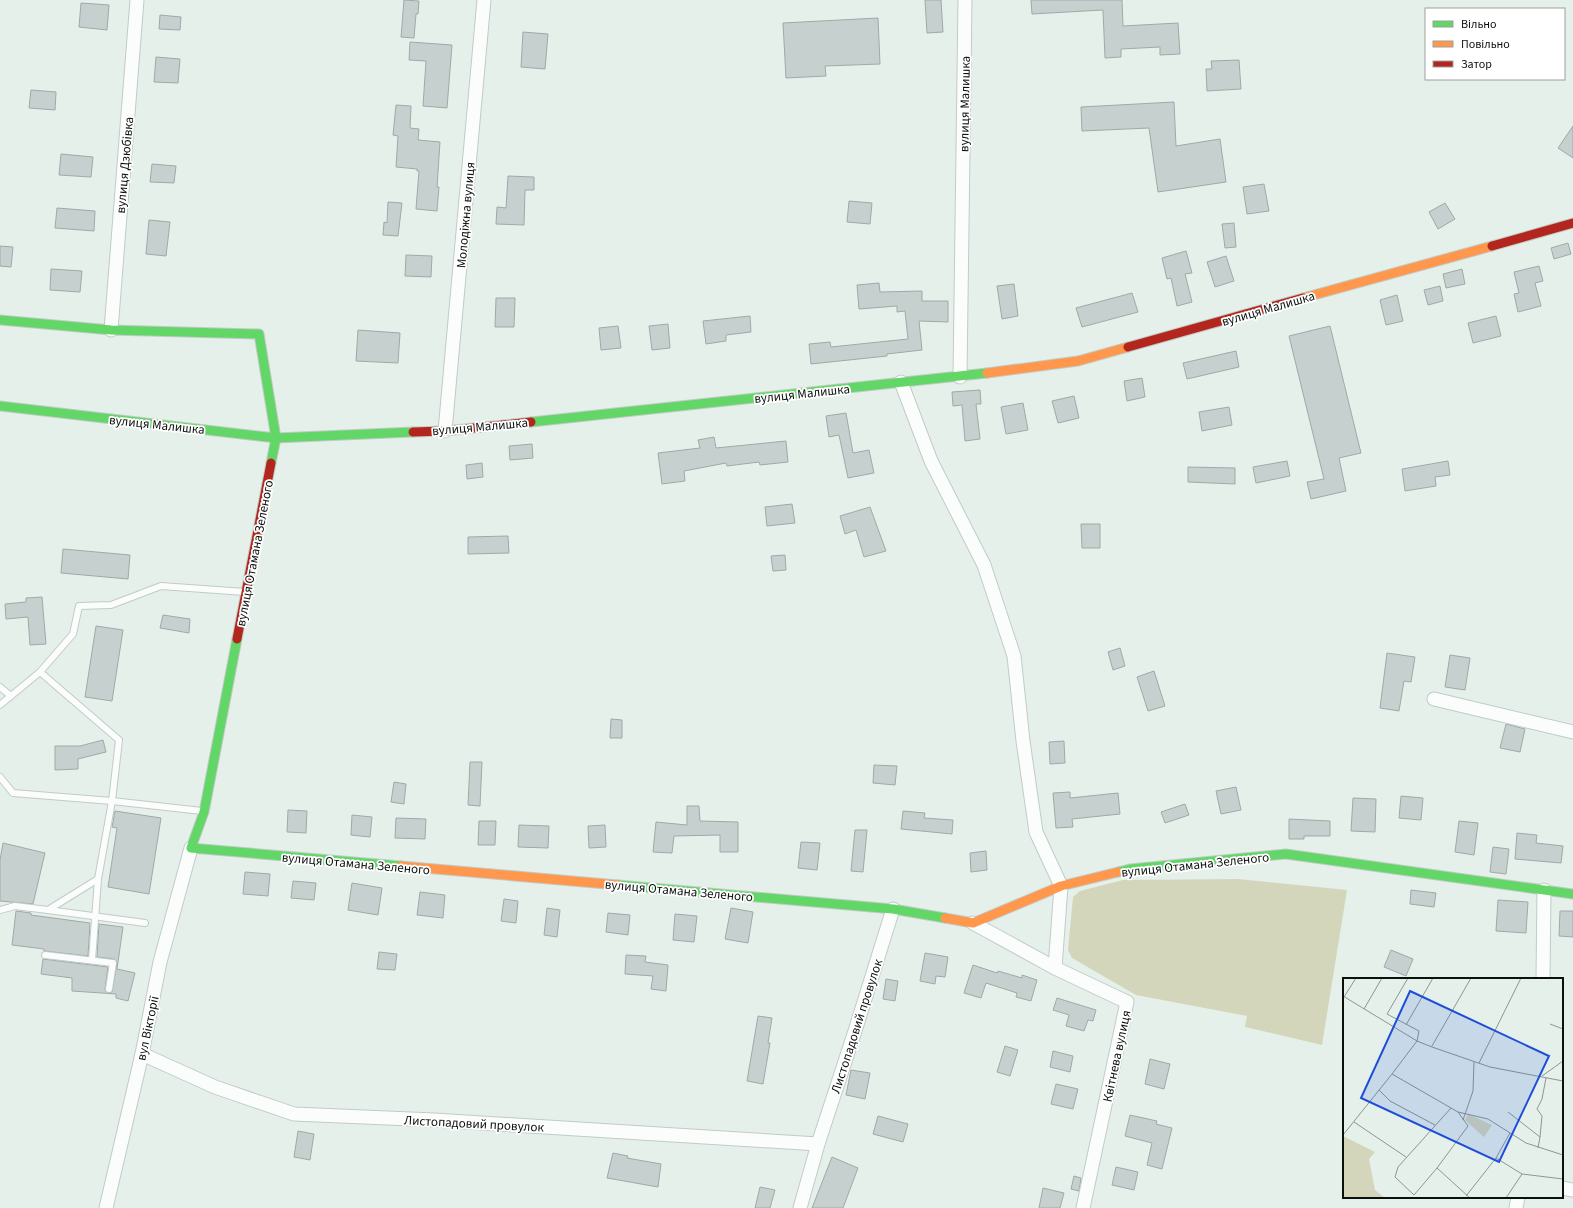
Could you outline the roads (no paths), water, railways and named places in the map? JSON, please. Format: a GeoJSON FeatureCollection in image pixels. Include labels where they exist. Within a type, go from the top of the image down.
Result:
{"type":"FeatureCollection","features":[{"type":"Feature","properties":{"kind":"street","name":"вулиця Дзюбівка"},"geometry":{"type":"LineString","coordinates":[[111,330],[137,0]]}},
{"type":"Feature","properties":{"kind":"street","name":"Молодіжна вулиця"},"geometry":{"type":"LineString","coordinates":[[445,431],[484,0]]}},
{"type":"Feature","properties":{"kind":"street","name":"вулиця Малишка"},"geometry":{"type":"LineString","coordinates":[[960,377],[965,0]]}},
{"type":"Feature","properties":{"kind":"street","name":"вулиця Малишка"},"geometry":{"type":"LineString","coordinates":[[0,406],[276,438],[445,431],[960,377],[1078,361],[1573,223]]}},
{"type":"Feature","properties":{"kind":"street"},"geometry":{"type":"LineString","coordinates":[[0,320],[111,330],[259,334],[276,438]]}},
{"type":"Feature","properties":{"kind":"street"},"geometry":{"type":"LineString","coordinates":[[901,382],[931,461],[984,565],[1014,656],[1023,741],[1036,832],[1061,886],[1055,968]]}},
{"type":"Feature","properties":{"kind":"street","name":"вулиця Отамана Зеленого"},"geometry":{"type":"LineString","coordinates":[[276,438],[204,812],[191,848],[893,908],[973,923],[1061,886],[1130,869],[1286,854],[1573,894]]}},
{"type":"Feature","properties":{"kind":"street"},"geometry":{"type":"LineString","coordinates":[[1434,699],[1573,732]]}},
{"type":"Feature","properties":{"kind":"street","name":"вул Вікторії"},"geometry":{"type":"LineString","coordinates":[[106,1208],[142,1054],[160,962],[191,848]]}},
{"type":"Feature","properties":{"kind":"street"},"geometry":{"type":"LineString","coordinates":[[1543,978],[1544,890]]}},
{"type":"Feature","properties":{"kind":"street","name":"Листопадовий провулок"},"geometry":{"type":"LineString","coordinates":[[800,1208],[818,1144],[893,908]]}},
{"type":"Feature","properties":{"kind":"street","name":"Квітнева вулиця"},"geometry":{"type":"LineString","coordinates":[[973,923],[1055,968],[1127,1002],[1083,1208]]}},
{"type":"Feature","properties":{"kind":"street","name":"Листопадовий провулок"},"geometry":{"type":"LineString","coordinates":[[142,1054],[215,1087],[294,1114],[434,1120],[818,1144]]}},
{"type":"Feature","properties":{"kind":"street"},"geometry":{"type":"LineString","coordinates":[[1563,1188],[1573,1190]]}},
{"type":"Feature","properties":{"kind":"street"},"geometry":{"type":"LineString","coordinates":[[1516,1208],[1518,1198]]}},
{"type":"Feature","properties":{"kind":"lane"},"geometry":{"type":"LineString","coordinates":[[0,705],[40,672],[73,634],[79,606],[111,604],[161,586],[246,592]]}},
{"type":"Feature","properties":{"kind":"lane"},"geometry":{"type":"LineString","coordinates":[[40,672],[119,740],[112,801],[98,879],[92,960]]}},
{"type":"Feature","properties":{"kind":"lane"},"geometry":{"type":"LineString","coordinates":[[0,687],[11,696]]}},
{"type":"Feature","properties":{"kind":"lane"},"geometry":{"type":"LineString","coordinates":[[0,778],[12,793],[112,801],[204,812]]}},
{"type":"Feature","properties":{"kind":"lane"},"geometry":{"type":"LineString","coordinates":[[48,910],[98,879]]}},
{"type":"Feature","properties":{"kind":"lane"},"geometry":{"type":"LineString","coordinates":[[0,910],[15,906],[146,923]]}},
{"type":"Feature","properties":{"kind":"lane"},"geometry":{"type":"LineString","coordinates":[[45,955],[113,962],[109,989]]}}]}
